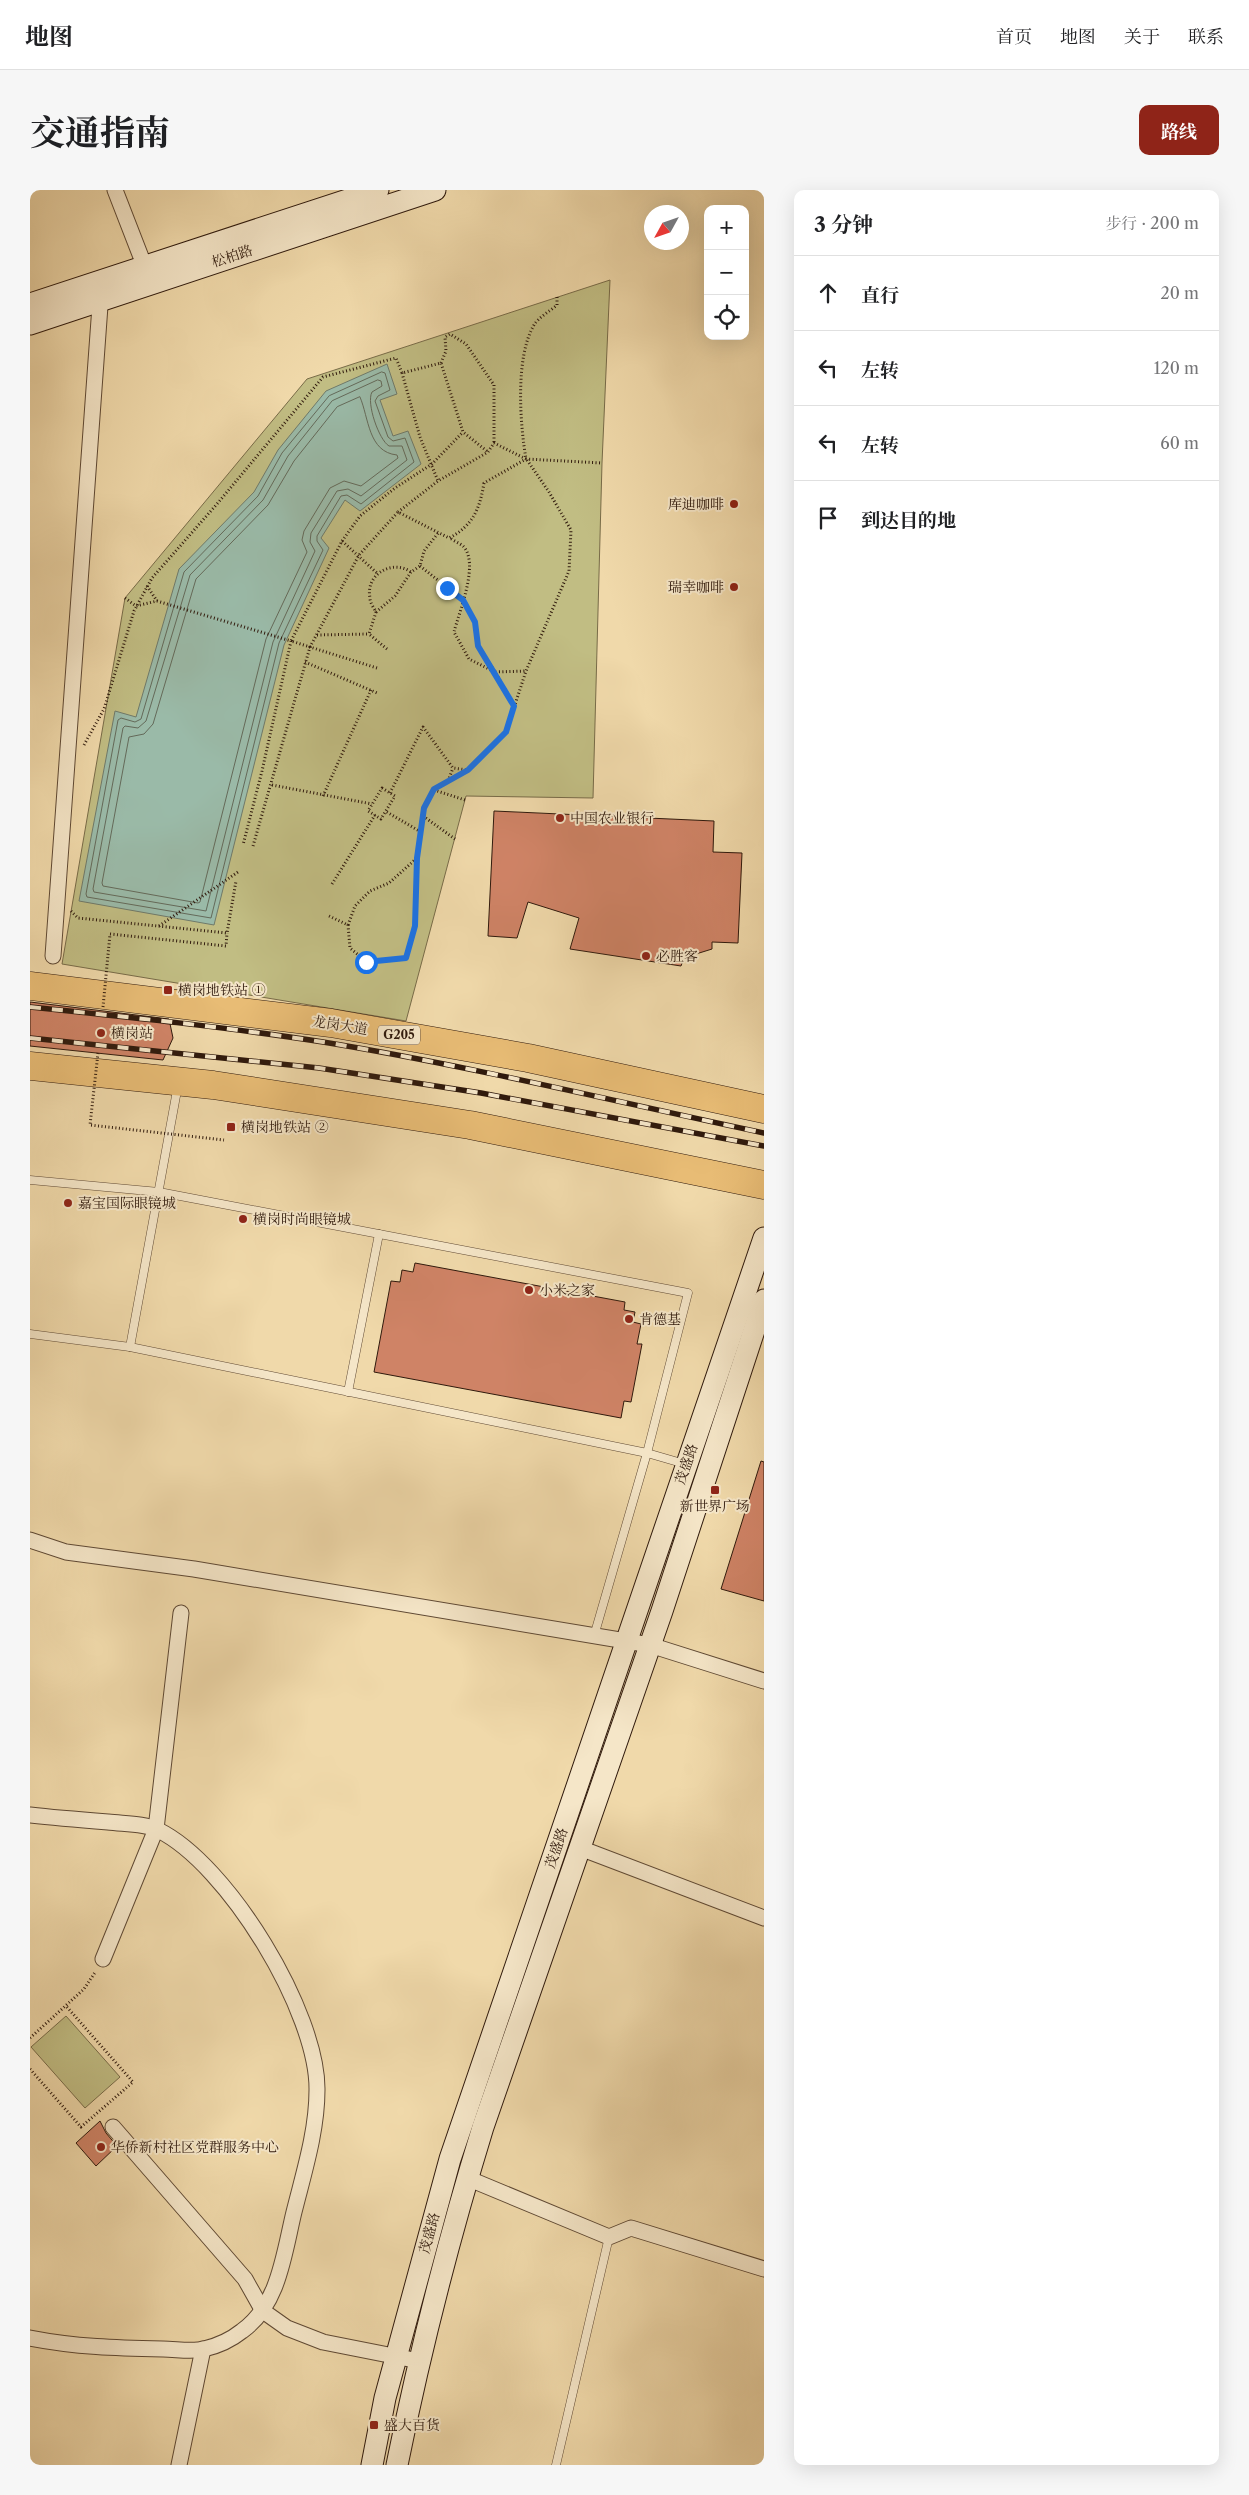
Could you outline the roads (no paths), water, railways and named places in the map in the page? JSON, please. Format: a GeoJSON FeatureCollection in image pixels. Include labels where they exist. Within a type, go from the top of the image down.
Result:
{"type":"FeatureCollection","features":[{"type":"Feature","properties":{"kind":"highway","name":"龙岗大道"},"geometry":{"type":"LineString","coordinates":[[30,986],[331,1023],[528,1058],[764,1109]]}},
{"type":"Feature","properties":{"kind":"highway"},"geometry":{"type":"LineString","coordinates":[[30,1066],[179,1081],[470,1125],[764,1185]]}},
{"type":"Feature","properties":{"kind":"street"},"geometry":{"type":"LineString","coordinates":[[115,190],[148,274]]}},
{"type":"Feature","properties":{"kind":"street","name":"松柏路"},"geometry":{"type":"LineString","coordinates":[[30,324],[101,290],[378,190]]}},
{"type":"Feature","properties":{"kind":"street","name":"松柏路"},"geometry":{"type":"LineString","coordinates":[[148,274],[435,190]]}},
{"type":"Feature","properties":{"kind":"street"},"geometry":{"type":"LineString","coordinates":[[53,956],[101,290]]}},
{"type":"Feature","properties":{"kind":"street","name":"松柏路"},"geometry":{"type":"LineString","coordinates":[[30,304],[101,290]]}},
{"type":"Feature","properties":{"kind":"street","name":"茂盛路"},"geometry":{"type":"LineString","coordinates":[[372,2465],[385,2398],[459,2132],[764,1238]]}},
{"type":"Feature","properties":{"kind":"street","name":"茂盛路"},"geometry":{"type":"LineString","coordinates":[[397,2465],[420,2361],[467,2178],[650,1645],[764,1300]]}},
{"type":"Feature","properties":{"kind":"street"},"geometry":{"type":"LineString","coordinates":[[30,1540],[66,1552],[194,1570],[650,1645],[764,1681]]}},
{"type":"Feature","properties":{"kind":"street"},"geometry":{"type":"LineString","coordinates":[[103,1959],[156,1829],[181,1613]]}},
{"type":"Feature","properties":{"kind":"street"},"geometry":{"type":"LineString","coordinates":[[30,1815],[130,1824],[156,1829],[180,1844],[207,1870],[239,1907],[273,1959],[296,2004],[312,2050],[318,2088],[316,2125],[275,2286],[263,2312],[240,2333],[203,2350],[68,2346],[30,2338]]}},
{"type":"Feature","properties":{"kind":"street"},"geometry":{"type":"LineString","coordinates":[[580,1848],[764,1918]]}},
{"type":"Feature","properties":{"kind":"street"},"geometry":{"type":"LineString","coordinates":[[113,2127],[245,2279],[263,2312],[287,2328],[323,2342],[420,2361]]}},
{"type":"Feature","properties":{"kind":"street"},"geometry":{"type":"LineString","coordinates":[[467,2178],[609,2237],[631,2228],[764,2269]]}},
{"type":"Feature","properties":{"kind":"street"},"geometry":{"type":"LineString","coordinates":[[179,2465],[203,2350]]}},
{"type":"Feature","properties":{"kind":"lane"},"geometry":{"type":"LineString","coordinates":[[130,1347],[179,1081]]}},
{"type":"Feature","properties":{"kind":"lane"},"geometry":{"type":"LineString","coordinates":[[30,1180],[159,1192],[688,1293],[647,1453],[594,1636]]}},
{"type":"Feature","properties":{"kind":"lane"},"geometry":{"type":"LineString","coordinates":[[348,1392],[379,1234]]}},
{"type":"Feature","properties":{"kind":"lane"},"geometry":{"type":"LineString","coordinates":[[30,1334],[130,1347],[647,1453],[687,1464]]}},
{"type":"Feature","properties":{"kind":"lane"},"geometry":{"type":"LineString","coordinates":[[556,2465],[609,2237]]}},
{"type":"Feature","properties":{"kind":"water"},"geometry":{"type":"Polygon","coordinates":[[[387,364],[397,394],[380,400],[393,436],[408,431],[421,464],[360,511],[345,500],[321,538],[329,548],[284,645],[214,925],[79,901],[115,711],[136,717],[179,569],[254,492],[278,450],[326,391],[387,364]]]}},
{"type":"Feature","properties":{"kind":"railway"},"geometry":{"type":"LineString","coordinates":[[30,1007],[214,1027],[323,1042],[489,1073],[764,1133]]}},
{"type":"Feature","properties":{"kind":"railway"},"geometry":{"type":"LineString","coordinates":[[30,1038],[319,1068],[481,1093],[764,1146]]}},
{"type":"Feature","properties":{"kind":"place","name":"库迪咖啡"},"geometry":{"type":"Point","coordinates":[734,504]}},
{"type":"Feature","properties":{"kind":"place","name":"瑞幸咖啡"},"geometry":{"type":"Point","coordinates":[734,587]}},
{"type":"Feature","properties":{"kind":"place","name":"中国农业银行"},"geometry":{"type":"Point","coordinates":[560,818]}},
{"type":"Feature","properties":{"kind":"place","name":"必胜客"},"geometry":{"type":"Point","coordinates":[646,956]}},
{"type":"Feature","properties":{"kind":"place","name":"横岗地铁站 ①"},"geometry":{"type":"Point","coordinates":[168,990]}},
{"type":"Feature","properties":{"kind":"place","name":"横岗站"},"geometry":{"type":"Point","coordinates":[101,1033]}},
{"type":"Feature","properties":{"kind":"place","name":"横岗地铁站 ②"},"geometry":{"type":"Point","coordinates":[231,1127]}},
{"type":"Feature","properties":{"kind":"place","name":"嘉宝国际眼镜城"},"geometry":{"type":"Point","coordinates":[68,1203]}},
{"type":"Feature","properties":{"kind":"place","name":"横岗时尚眼镜城"},"geometry":{"type":"Point","coordinates":[243,1219]}},
{"type":"Feature","properties":{"kind":"place","name":"小米之家"},"geometry":{"type":"Point","coordinates":[529,1290]}},
{"type":"Feature","properties":{"kind":"place","name":"肯德基"},"geometry":{"type":"Point","coordinates":[629,1319]}},
{"type":"Feature","properties":{"kind":"place","name":"新世界广场"},"geometry":{"type":"Point","coordinates":[715,1490]}},
{"type":"Feature","properties":{"kind":"place","name":"华侨新村社区党群服务中心"},"geometry":{"type":"Point","coordinates":[101,2147]}},
{"type":"Feature","properties":{"kind":"place","name":"盛大百货"},"geometry":{"type":"Point","coordinates":[374,2425]}}]}
